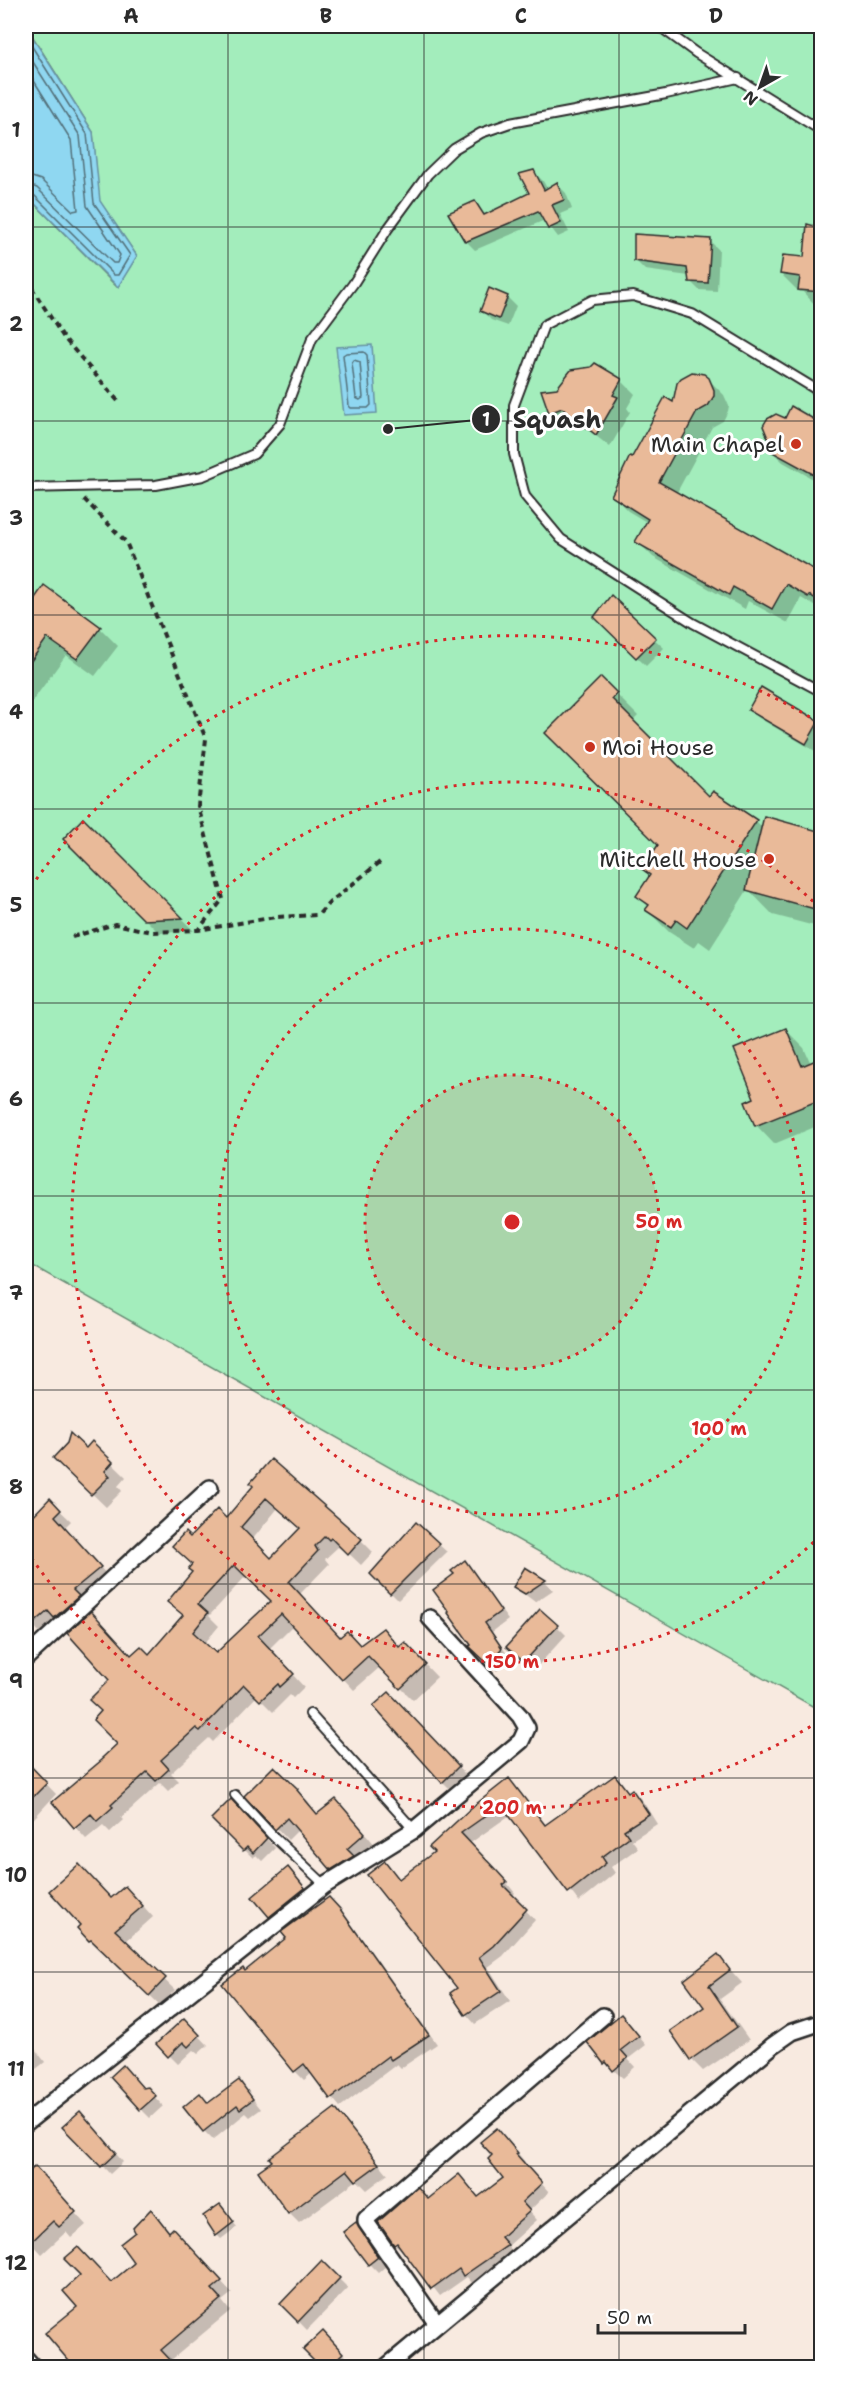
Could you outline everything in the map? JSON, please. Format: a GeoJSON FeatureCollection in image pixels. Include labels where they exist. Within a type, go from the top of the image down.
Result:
{"type":"FeatureCollection","features":[{"type":"Feature","properties":{"kind":"street"},"geometry":{"type":"LineString","coordinates":[[26,1658],[210,1488]]}},
{"type":"Feature","properties":{"kind":"street"},"geometry":{"type":"LineString","coordinates":[[26,2123],[325,1885],[414,1830],[521,1741],[527,1728],[520,1716],[430,1618]]}},
{"type":"Feature","properties":{"kind":"street"},"geometry":{"type":"LineString","coordinates":[[437,2324],[366,2219],[603,2016]]}},
{"type":"Feature","properties":{"kind":"street"},"geometry":{"type":"LineString","coordinates":[[385,2367],[766,2051],[792,2031],[822,2022]]}},
{"type":"Feature","properties":{"kind":"street"},"geometry":{"type":"LineString","coordinates":[[26,2359],[34,2367]]}},
{"type":"Feature","properties":{"kind":"lane"},"geometry":{"type":"LineString","coordinates":[[659,26],[696,53],[822,131]]}},
{"type":"Feature","properties":{"kind":"lane"},"geometry":{"type":"LineString","coordinates":[[26,488],[156,485],[203,476],[254,454],[279,424],[312,339],[353,284],[387,230],[428,174],[454,149],[481,133],[510,123],[738,78]]}},
{"type":"Feature","properties":{"kind":"lane"},"geometry":{"type":"LineString","coordinates":[[822,393],[692,314],[633,296],[592,300],[544,325],[514,405],[514,454],[525,496],[561,539],[693,623],[822,692]]}},
{"type":"Feature","properties":{"kind":"lane"},"geometry":{"type":"LineString","coordinates":[[310,1714],[414,1830]]}},
{"type":"Feature","properties":{"kind":"lane"},"geometry":{"type":"LineString","coordinates":[[235,1795],[271,1834],[325,1885]]}},
{"type":"Feature","properties":{"kind":"path"},"geometry":{"type":"LineString","coordinates":[[26,279],[64,338],[118,401]]}},
{"type":"Feature","properties":{"kind":"path"},"geometry":{"type":"LineString","coordinates":[[73,488],[126,542],[206,739],[198,806],[223,899],[198,930]]}},
{"type":"Feature","properties":{"kind":"path"},"geometry":{"type":"LineString","coordinates":[[72,937],[115,924],[152,932],[198,930],[276,917],[318,915],[329,903],[380,862]]}},
{"type":"Feature","properties":{"kind":"green space"},"geometry":{"type":"Polygon","coordinates":[[[26,26],[821,26],[821,1711],[26,1262],[26,195],[117,287],[137,256],[99,201],[93,132],[26,26]]]}},
{"type":"Feature","properties":{"kind":"water"},"geometry":{"type":"Polygon","coordinates":[[[26,27],[93,132],[100,201],[137,256],[118,287],[26,195],[26,27]]]}},
{"type":"Feature","properties":{"kind":"water"},"geometry":{"type":"Polygon","coordinates":[[[372,345],[377,413],[344,415],[336,347],[372,345]]]}},
{"type":"Feature","properties":{"kind":"building"},"geometry":{"type":"Polygon","coordinates":[[[534,170],[544,190],[557,182],[564,200],[552,205],[561,223],[548,229],[538,211],[465,242],[448,213],[475,201],[484,215],[529,193],[519,174],[534,170]]]}},
{"type":"Feature","properties":{"kind":"building"},"geometry":{"type":"Polygon","coordinates":[[[807,224],[822,228],[822,292],[798,290],[800,277],[780,274],[783,255],[804,257],[807,224]]]}},
{"type":"Feature","properties":{"kind":"building"},"geometry":{"type":"Polygon","coordinates":[[[634,234],[711,239],[708,283],[689,282],[687,268],[634,261],[634,234]]]}},
{"type":"Feature","properties":{"kind":"building"},"geometry":{"type":"Polygon","coordinates":[[[489,288],[508,296],[499,319],[480,311],[489,288]]]}},
{"type":"Feature","properties":{"kind":"building"},"geometry":{"type":"Polygon","coordinates":[[[595,363],[622,379],[613,395],[618,397],[596,435],[562,408],[549,413],[541,390],[557,388],[571,370],[591,367],[595,363]]]}},
{"type":"Feature","properties":{"kind":"building"},"geometry":{"type":"Polygon","coordinates":[[[692,372],[704,374],[709,378],[714,396],[708,406],[697,412],[659,482],[822,574],[822,602],[786,584],[772,609],[733,587],[729,595],[635,542],[648,519],[611,496],[630,456],[632,457],[665,397],[673,402],[677,383],[692,372]]]}},
{"type":"Feature","properties":{"kind":"building","name":"Main Chapel"},"geometry":{"type":"Polygon","coordinates":[[[791,406],[822,424],[822,479],[767,449],[770,443],[763,426],[767,419],[776,414],[785,418],[791,406]]]}},
{"type":"Feature","properties":{"kind":"building"},"geometry":{"type":"Polygon","coordinates":[[[44,585],[101,627],[77,659],[47,638],[26,668],[26,611],[44,585]]]}},
{"type":"Feature","properties":{"kind":"building"},"geometry":{"type":"Polygon","coordinates":[[[611,595],[656,638],[636,658],[594,617],[611,595]]]}},
{"type":"Feature","properties":{"kind":"building"},"geometry":{"type":"Polygon","coordinates":[[[601,677],[617,693],[612,699],[709,796],[713,791],[757,820],[687,928],[676,920],[671,927],[645,910],[649,905],[636,896],[650,875],[642,869],[658,845],[545,733],[601,677]]]}},
{"type":"Feature","properties":{"kind":"building"},"geometry":{"type":"Polygon","coordinates":[[[761,687],[819,721],[806,744],[748,710],[761,687]]]}},
{"type":"Feature","properties":{"kind":"building","name":"Mitchell House"},"geometry":{"type":"Polygon","coordinates":[[[764,816],[822,832],[822,849],[814,879],[822,881],[822,911],[746,890],[764,816]]]}},
{"type":"Feature","properties":{"kind":"building"},"geometry":{"type":"Polygon","coordinates":[[[83,818],[183,918],[144,920],[63,839],[83,818]]]}},
{"type":"Feature","properties":{"kind":"building"},"geometry":{"type":"Polygon","coordinates":[[[786,1028],[802,1066],[816,1060],[822,1072],[822,1099],[755,1126],[745,1102],[754,1098],[734,1049],[786,1028]]]}},
{"type":"Feature","properties":{"kind":"building"},"geometry":{"type":"Polygon","coordinates":[[[70,1433],[86,1448],[92,1441],[113,1462],[105,1471],[110,1476],[91,1495],[53,1458],[67,1443],[70,1433]]]}},
{"type":"Feature","properties":{"kind":"building"},"geometry":{"type":"Polygon","coordinates":[[[271,1459],[362,1539],[348,1555],[331,1538],[329,1540],[325,1536],[315,1546],[318,1551],[289,1582],[340,1637],[347,1631],[360,1645],[383,1628],[399,1647],[405,1642],[426,1664],[400,1689],[368,1656],[342,1680],[281,1614],[258,1636],[294,1674],[280,1687],[278,1684],[260,1701],[244,1685],[200,1731],[196,1728],[161,1760],[169,1769],[156,1781],[147,1772],[97,1821],[91,1814],[74,1828],[52,1802],[103,1759],[117,1744],[93,1720],[101,1711],[89,1700],[109,1680],[67,1633],[91,1611],[131,1655],[141,1646],[149,1654],[183,1615],[167,1602],[192,1572],[188,1569],[192,1564],[172,1546],[185,1532],[190,1537],[217,1509],[226,1518],[253,1486],[250,1483],[271,1459]],[[266,1498],[241,1527],[271,1558],[300,1528],[266,1498]],[[234,1565],[198,1604],[208,1613],[193,1632],[216,1653],[271,1601],[234,1565]]]}},
{"type":"Feature","properties":{"kind":"building"},"geometry":{"type":"Polygon","coordinates":[[[50,1498],[61,1510],[55,1516],[101,1567],[73,1590],[79,1596],[54,1618],[48,1611],[26,1630],[26,1523],[50,1498]]]}},
{"type":"Feature","properties":{"kind":"building"},"geometry":{"type":"Polygon","coordinates":[[[416,1522],[440,1544],[390,1594],[370,1574],[416,1522]]]}},
{"type":"Feature","properties":{"kind":"building"},"geometry":{"type":"Polygon","coordinates":[[[465,1560],[501,1611],[485,1623],[502,1648],[488,1664],[469,1646],[471,1645],[433,1590],[454,1574],[451,1571],[465,1560]]]}},
{"type":"Feature","properties":{"kind":"building"},"geometry":{"type":"Polygon","coordinates":[[[525,1567],[546,1580],[525,1594],[513,1587],[525,1567]]]}},
{"type":"Feature","properties":{"kind":"building"},"geometry":{"type":"Polygon","coordinates":[[[540,1609],[558,1625],[524,1662],[506,1647],[540,1609]]]}},
{"type":"Feature","properties":{"kind":"building"},"geometry":{"type":"Polygon","coordinates":[[[389,1692],[459,1766],[442,1783],[373,1706],[389,1692]]]}},
{"type":"Feature","properties":{"kind":"building"},"geometry":{"type":"Polygon","coordinates":[[[26,1761],[47,1783],[26,1804],[26,1761]]]}},
{"type":"Feature","properties":{"kind":"building"},"geometry":{"type":"Polygon","coordinates":[[[274,1766],[298,1789],[317,1814],[336,1799],[365,1833],[347,1849],[354,1856],[331,1870],[287,1818],[275,1830],[244,1796],[274,1766]]]}},
{"type":"Feature","properties":{"kind":"building"},"geometry":{"type":"Polygon","coordinates":[[[615,1775],[628,1792],[632,1789],[649,1814],[624,1830],[629,1837],[602,1857],[606,1863],[568,1893],[501,1805],[461,1833],[507,1882],[503,1885],[527,1909],[493,1946],[479,1957],[501,1991],[465,2015],[450,1993],[457,1988],[367,1875],[385,1861],[399,1879],[434,1852],[429,1847],[471,1808],[509,1778],[545,1825],[615,1775]]]}},
{"type":"Feature","properties":{"kind":"building"},"geometry":{"type":"Polygon","coordinates":[[[231,1799],[267,1838],[253,1853],[247,1847],[243,1851],[211,1819],[231,1799]]]}},
{"type":"Feature","properties":{"kind":"building"},"geometry":{"type":"Polygon","coordinates":[[[79,1864],[111,1898],[125,1886],[143,1906],[115,1930],[166,1978],[149,1996],[91,1940],[89,1941],[77,1928],[80,1925],[49,1891],[79,1864]]]}},
{"type":"Feature","properties":{"kind":"building"},"geometry":{"type":"Polygon","coordinates":[[[288,1867],[305,1888],[269,1917],[252,1897],[288,1867]]]}},
{"type":"Feature","properties":{"kind":"building"},"geometry":{"type":"Polygon","coordinates":[[[329,1897],[340,1909],[429,2035],[391,2060],[388,2056],[330,2099],[304,2064],[294,2072],[222,1984],[243,1968],[245,1971],[286,1938],[281,1932],[329,1897]]]}},
{"type":"Feature","properties":{"kind":"building"},"geometry":{"type":"Polygon","coordinates":[[[718,1954],[730,1970],[709,1986],[737,2027],[690,2060],[670,2031],[704,2007],[684,1980],[718,1954]]]}},
{"type":"Feature","properties":{"kind":"building"},"geometry":{"type":"Polygon","coordinates":[[[621,2014],[639,2036],[621,2050],[628,2058],[613,2071],[606,2062],[604,2064],[587,2042],[621,2014]]]}},
{"type":"Feature","properties":{"kind":"building"},"geometry":{"type":"Polygon","coordinates":[[[184,2018],[200,2035],[188,2047],[183,2042],[168,2057],[156,2044],[184,2018]]]}},
{"type":"Feature","properties":{"kind":"building"},"geometry":{"type":"Polygon","coordinates":[[[123,2065],[143,2088],[148,2087],[156,2096],[140,2110],[110,2077],[123,2065]]]}},
{"type":"Feature","properties":{"kind":"building"},"geometry":{"type":"Polygon","coordinates":[[[239,2080],[253,2099],[240,2109],[237,2105],[203,2132],[183,2107],[200,2093],[208,2103],[239,2080]]]}},
{"type":"Feature","properties":{"kind":"building"},"geometry":{"type":"Polygon","coordinates":[[[335,2108],[379,2164],[356,2181],[347,2170],[288,2214],[258,2171],[272,2161],[269,2158],[335,2108]]]}},
{"type":"Feature","properties":{"kind":"building"},"geometry":{"type":"Polygon","coordinates":[[[80,2111],[116,2153],[101,2167],[62,2127],[80,2111]]]}},
{"type":"Feature","properties":{"kind":"building"},"geometry":{"type":"Polygon","coordinates":[[[497,2128],[542,2183],[522,2202],[530,2211],[501,2237],[508,2245],[463,2276],[459,2269],[431,2289],[397,2243],[394,2245],[378,2222],[418,2187],[428,2199],[459,2174],[478,2197],[503,2178],[488,2159],[492,2155],[480,2142],[497,2128]]]}},
{"type":"Feature","properties":{"kind":"building"},"geometry":{"type":"Polygon","coordinates":[[[35,2166],[76,2212],[59,2227],[53,2221],[26,2247],[26,2175],[35,2166]]]}},
{"type":"Feature","properties":{"kind":"building"},"geometry":{"type":"Polygon","coordinates":[[[220,2204],[234,2222],[216,2236],[203,2216],[220,2204]]]}},
{"type":"Feature","properties":{"kind":"building"},"geometry":{"type":"Polygon","coordinates":[[[151,2209],[169,2232],[173,2228],[222,2281],[212,2289],[221,2299],[161,2350],[177,2367],[74,2367],[45,2333],[77,2307],[63,2291],[80,2275],[64,2259],[78,2247],[111,2282],[134,2263],[120,2244],[135,2232],[133,2228],[151,2209]]]}},
{"type":"Feature","properties":{"kind":"building"},"geometry":{"type":"Polygon","coordinates":[[[356,2222],[378,2257],[368,2265],[343,2232],[356,2222]]]}},
{"type":"Feature","properties":{"kind":"building"},"geometry":{"type":"Polygon","coordinates":[[[322,2260],[340,2278],[298,2322],[280,2304],[322,2260]]]}},
{"type":"Feature","properties":{"kind":"building"},"geometry":{"type":"Polygon","coordinates":[[[323,2331],[343,2353],[328,2367],[320,2367],[303,2350],[323,2331]]]}},
{"type":"Feature","properties":{"kind":"place","name":"Squash"},"geometry":{"type":"Point","coordinates":[388,429]}},
{"type":"Feature","properties":{"kind":"place","name":"Main Chapel"},"geometry":{"type":"Point","coordinates":[796,444]}},
{"type":"Feature","properties":{"kind":"place","name":"Moi House"},"geometry":{"type":"Point","coordinates":[590,747]}},
{"type":"Feature","properties":{"kind":"place","name":"Mitchell House"},"geometry":{"type":"Point","coordinates":[769,859]}}]}
